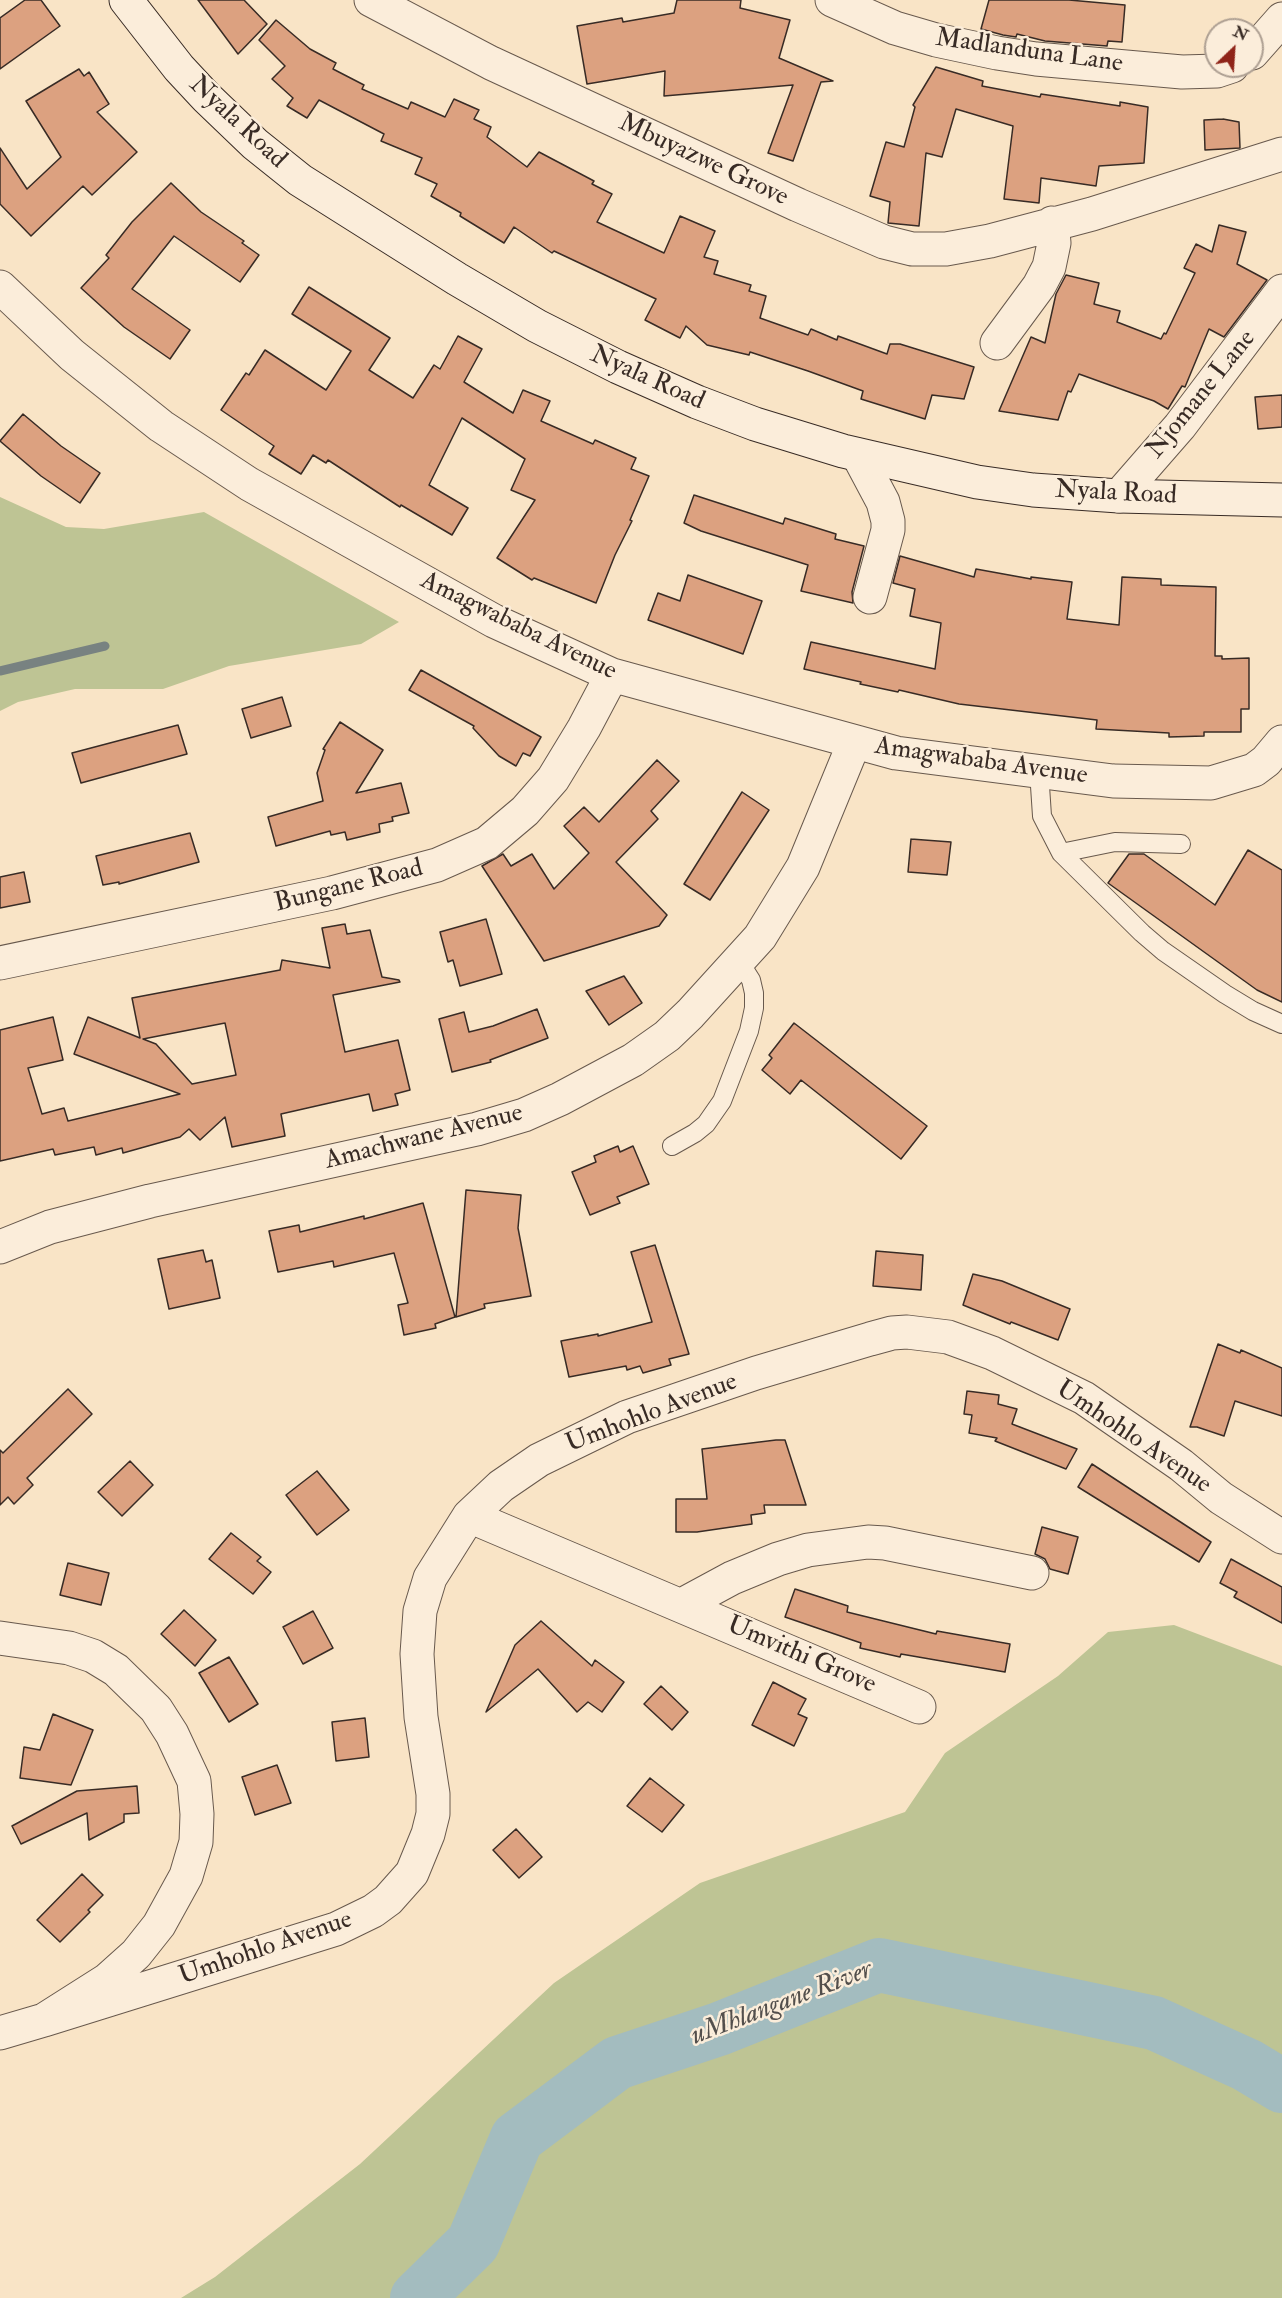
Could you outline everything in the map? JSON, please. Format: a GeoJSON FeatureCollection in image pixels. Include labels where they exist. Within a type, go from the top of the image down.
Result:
{"type":"FeatureCollection","features":[{"type":"Feature","properties":{"kind":"street","name":"Nyala Road"},"geometry":{"type":"LineString","coordinates":[[126,0],[179,68],[206,97],[255,144],[318,191],[447,273],[537,326],[628,372],[697,402],[755,424],[858,455],[977,482],[1033,490],[1119,496],[1282,500]]}},
{"type":"Feature","properties":{"kind":"street","name":"Mbuyazwe Grove"},"geometry":{"type":"LineString","coordinates":[[371,0],[491,63],[798,205],[884,242],[912,249],[946,249],[990,241],[1092,214],[1282,154]]}},
{"type":"Feature","properties":{"kind":"street","name":"Madlanduna Lane"},"geometry":{"type":"LineString","coordinates":[[832,0],[895,28],[936,40],[997,53],[1182,72],[1204,71]]}},
{"type":"Feature","properties":{"kind":"street"},"geometry":{"type":"LineString","coordinates":[[1264,39],[1282,19]]}},
{"type":"Feature","properties":{"kind":"street"},"geometry":{"type":"LineString","coordinates":[[997,344],[1039,286],[1049,267],[1054,243],[1052,223]]}},
{"type":"Feature","properties":{"kind":"street","name":"Amagwababa Avenue"},"geometry":{"type":"LineString","coordinates":[[0,287],[72,355],[161,426],[249,484],[494,621],[612,675],[896,753],[1113,780],[1211,783],[1254,770],[1266,761],[1282,741]]}},
{"type":"Feature","properties":{"kind":"street","name":"Njomane Lane"},"geometry":{"type":"LineString","coordinates":[[1119,496],[1180,426],[1282,291]]}},
{"type":"Feature","properties":{"kind":"street"},"geometry":{"type":"LineString","coordinates":[[858,455],[883,501],[888,521],[888,530],[870,597]]}},
{"type":"Feature","properties":{"kind":"street","name":"Bungane Road"},"geometry":{"type":"LineString","coordinates":[[0,963],[332,893],[437,865],[461,856],[495,837],[538,798],[569,754],[612,675]]}},
{"type":"Feature","properties":{"kind":"street","name":"Amachwane Avenue"},"geometry":{"type":"LineString","coordinates":[[0,1247],[50,1227],[150,1201],[477,1129],[524,1115],[633,1060],[667,1036],[690,1014],[760,937],[803,867],[854,743]]}},
{"type":"Feature","properties":{"kind":"street","name":"Umhohlo Avenue"},"geometry":{"type":"LineString","coordinates":[[44,2020],[336,1929],[373,1911],[402,1886],[421,1855],[433,1815],[434,1794],[418,1681],[417,1630],[430,1578],[470,1516],[501,1486],[539,1460],[619,1421],[767,1370],[870,1339],[907,1332],[948,1337],[973,1345],[1084,1398],[1181,1465],[1221,1498],[1282,1537]]}},
{"type":"Feature","properties":{"kind":"street","name":"Umvithi Grove"},"geometry":{"type":"LineString","coordinates":[[470,1516],[919,1707]]}},
{"type":"Feature","properties":{"kind":"street","name":"Umvithi Grove"},"geometry":{"type":"LineString","coordinates":[[682,1605],[732,1578],[778,1559],[808,1551],[868,1542],[885,1543],[1032,1573]]}},
{"type":"Feature","properties":{"kind":"street"},"geometry":{"type":"LineString","coordinates":[[0,1638],[69,1648],[93,1656],[116,1670],[156,1709],[172,1734],[194,1781],[196,1803],[196,1842],[186,1876],[159,1925],[136,1954],[107,1980],[44,2020],[0,2032]]}},
{"type":"Feature","properties":{"kind":"lane"},"geometry":{"type":"LineString","coordinates":[[1039,771],[1042,816],[1061,853],[1142,933],[1170,956],[1225,994],[1253,1011],[1282,1024]]}},
{"type":"Feature","properties":{"kind":"lane"},"geometry":{"type":"LineString","coordinates":[[1061,853],[1115,842],[1181,844]]}},
{"type":"Feature","properties":{"kind":"lane"},"geometry":{"type":"LineString","coordinates":[[672,1146],[706,1124],[722,1101],[748,1031],[754,1008],[754,993],[751,980],[739,961]]}},
{"type":"Feature","properties":{"kind":"green space"},"geometry":{"type":"Polygon","coordinates":[[[0,497],[66,527],[104,529],[204,512],[399,622],[361,644],[229,666],[163,689],[75,689],[18,702],[0,711],[0,497]]]}},
{"type":"Feature","properties":{"kind":"green space"},"geometry":{"type":"Polygon","coordinates":[[[1174,1625],[1282,1666],[1282,2298],[181,2298],[215,2277],[360,2164],[554,1983],[700,1883],[905,1812],[945,1753],[1058,1676],[1108,1632],[1174,1625]]]}},
{"type":"Feature","properties":{"kind":"building"},"geometry":{"type":"Polygon","coordinates":[[[25,0],[41,0],[60,26],[0,69],[0,18],[25,0]]]}},
{"type":"Feature","properties":{"kind":"building"},"geometry":{"type":"Polygon","coordinates":[[[198,0],[244,0],[267,24],[238,54],[198,0]]]}},
{"type":"Feature","properties":{"kind":"building"},"geometry":{"type":"Polygon","coordinates":[[[677,0],[741,0],[740,8],[790,20],[779,58],[833,81],[821,82],[793,161],[768,153],[793,85],[664,96],[665,71],[587,84],[577,26],[622,18],[623,22],[674,13],[677,0]]]}},
{"type":"Feature","properties":{"kind":"building"},"geometry":{"type":"Polygon","coordinates":[[[989,0],[1069,0],[1125,5],[1122,42],[1108,41],[1107,46],[1045,41],[1017,34],[1016,37],[1003,35],[981,29],[989,0]]]}},
{"type":"Feature","properties":{"kind":"building"},"geometry":{"type":"Polygon","coordinates":[[[276,20],[310,49],[336,63],[333,69],[364,85],[362,89],[408,109],[411,102],[445,117],[454,99],[479,110],[474,119],[491,127],[487,137],[527,167],[539,152],[594,181],[592,184],[612,194],[597,222],[664,253],[680,216],[715,231],[704,257],[718,261],[714,274],[751,285],[749,291],[766,296],[760,318],[808,335],[811,329],[837,340],[838,336],[887,354],[890,344],[900,344],[974,367],[964,399],[932,395],[925,419],[861,399],[863,391],[808,371],[750,352],[749,355],[707,345],[686,326],[680,338],[645,320],[656,299],[554,251],[552,253],[514,227],[504,243],[460,216],[461,213],[431,196],[437,184],[415,174],[422,158],[381,141],[384,134],[319,100],[307,118],[287,106],[293,98],[272,79],[285,66],[259,40],[276,20]]]}},
{"type":"Feature","properties":{"kind":"building"},"geometry":{"type":"Polygon","coordinates":[[[936,67],[983,81],[982,86],[1040,97],[1041,94],[1120,106],[1120,102],[1148,107],[1144,163],[1099,166],[1096,186],[1041,178],[1039,203],[1004,199],[1013,126],[956,109],[942,157],[926,153],[919,226],[888,223],[890,202],[870,196],[886,142],[904,147],[915,107],[913,105],[936,67]]]}},
{"type":"Feature","properties":{"kind":"building"},"geometry":{"type":"Polygon","coordinates":[[[79,69],[84,76],[89,72],[109,104],[97,112],[137,152],[92,195],[83,186],[31,236],[0,204],[0,148],[27,189],[61,157],[26,101],[79,69]]]}},
{"type":"Feature","properties":{"kind":"building"},"geometry":{"type":"Polygon","coordinates":[[[1223,119],[1239,122],[1240,148],[1205,150],[1204,120],[1223,119]]]}},
{"type":"Feature","properties":{"kind":"building"},"geometry":{"type":"Polygon","coordinates":[[[171,183],[201,212],[244,241],[242,243],[259,255],[240,282],[174,236],[132,289],[190,330],[170,359],[124,327],[81,288],[109,258],[106,255],[132,222],[171,183]]]}},
{"type":"Feature","properties":{"kind":"building"},"geometry":{"type":"Polygon","coordinates":[[[1219,225],[1246,232],[1237,264],[1267,280],[1224,337],[1209,329],[1185,387],[1182,386],[1168,409],[1154,401],[1079,374],[1071,392],[1068,391],[1058,420],[999,411],[1031,337],[1045,343],[1056,294],[1066,275],[1099,283],[1094,304],[1120,311],[1117,322],[1161,339],[1164,333],[1166,334],[1195,273],[1184,268],[1196,244],[1212,252],[1219,225]]]}},
{"type":"Feature","properties":{"kind":"building"},"geometry":{"type":"Polygon","coordinates":[[[309,287],[390,338],[369,370],[413,398],[434,365],[440,369],[458,336],[482,349],[464,382],[513,413],[523,390],[550,401],[541,421],[593,444],[595,440],[636,458],[631,469],[649,476],[596,603],[534,578],[532,580],[497,558],[535,500],[511,490],[525,459],[462,418],[429,485],[468,508],[452,535],[401,505],[400,507],[328,460],[326,463],[313,455],[301,474],[269,454],[274,446],[221,410],[246,373],[249,375],[265,350],[326,390],[351,351],[292,314],[309,287]]]}},
{"type":"Feature","properties":{"kind":"building"},"geometry":{"type":"Polygon","coordinates":[[[1282,395],[1282,427],[1258,429],[1255,397],[1282,395]]]}},
{"type":"Feature","properties":{"kind":"building"},"geometry":{"type":"Polygon","coordinates":[[[23,414],[61,446],[100,473],[80,503],[41,476],[0,441],[23,414]]]}},
{"type":"Feature","properties":{"kind":"building"},"geometry":{"type":"Polygon","coordinates":[[[694,495],[783,524],[785,518],[836,534],[835,539],[864,546],[852,592],[853,603],[801,591],[808,565],[701,531],[684,523],[694,495]]]}},
{"type":"Feature","properties":{"kind":"building"},"geometry":{"type":"Polygon","coordinates":[[[900,556],[974,577],[976,569],[1031,579],[1031,577],[1072,582],[1067,619],[1119,625],[1122,577],[1161,579],[1161,585],[1216,587],[1215,656],[1222,656],[1222,659],[1249,658],[1249,709],[1241,709],[1241,732],[1204,732],[1204,736],[1169,737],[1169,733],[1096,729],[1097,720],[959,704],[899,690],[898,692],[860,684],[861,682],[804,669],[811,642],[935,669],[941,623],[910,616],[915,589],[893,583],[900,556]]]}},
{"type":"Feature","properties":{"kind":"building"},"geometry":{"type":"Polygon","coordinates":[[[688,575],[762,601],[743,654],[648,620],[658,593],[680,601],[688,575]]]}},
{"type":"Feature","properties":{"kind":"building"},"geometry":{"type":"Polygon","coordinates":[[[421,670],[541,737],[530,756],[523,753],[516,766],[499,756],[473,728],[474,726],[409,690],[421,670]]]}},
{"type":"Feature","properties":{"kind":"building"},"geometry":{"type":"Polygon","coordinates":[[[282,697],[291,726],[251,738],[242,709],[282,697]]]}},
{"type":"Feature","properties":{"kind":"building"},"geometry":{"type":"Polygon","coordinates":[[[340,722],[383,750],[356,793],[401,783],[409,813],[392,817],[393,821],[379,824],[380,832],[347,840],[345,832],[331,835],[330,831],[276,846],[268,817],[323,801],[317,773],[325,750],[323,749],[340,722]]]}},
{"type":"Feature","properties":{"kind":"building"},"geometry":{"type":"Polygon","coordinates":[[[178,725],[187,754],[81,783],[72,753],[178,725]]]}},
{"type":"Feature","properties":{"kind":"building"},"geometry":{"type":"Polygon","coordinates":[[[657,760],[679,781],[651,811],[658,819],[616,862],[667,915],[659,926],[544,961],[482,866],[503,854],[511,866],[532,854],[554,889],[589,853],[564,826],[584,807],[599,822],[657,760]]]}},
{"type":"Feature","properties":{"kind":"building"},"geometry":{"type":"Polygon","coordinates":[[[742,792],[769,810],[710,900],[684,884],[742,792]]]}},
{"type":"Feature","properties":{"kind":"building"},"geometry":{"type":"Polygon","coordinates":[[[190,833],[199,862],[119,884],[119,882],[103,885],[96,856],[190,833]]]}},
{"type":"Feature","properties":{"kind":"building"},"geometry":{"type":"Polygon","coordinates":[[[911,839],[951,842],[947,875],[908,872],[911,839]]]}},
{"type":"Feature","properties":{"kind":"building"},"geometry":{"type":"Polygon","coordinates":[[[1248,850],[1282,870],[1282,1002],[1257,990],[1108,883],[1129,854],[1144,854],[1215,905],[1248,850]]]}},
{"type":"Feature","properties":{"kind":"building"},"geometry":{"type":"Polygon","coordinates":[[[24,872],[30,902],[0,908],[0,877],[24,872]]]}},
{"type":"Feature","properties":{"kind":"building"},"geometry":{"type":"Polygon","coordinates":[[[486,919],[502,974],[460,986],[453,960],[448,962],[440,932],[486,919]]]}},
{"type":"Feature","properties":{"kind":"building"},"geometry":{"type":"Polygon","coordinates":[[[345,924],[347,934],[370,930],[382,977],[400,982],[333,995],[345,1052],[398,1040],[410,1090],[395,1094],[398,1105],[373,1111],[369,1094],[281,1114],[285,1136],[232,1147],[225,1117],[200,1140],[189,1129],[180,1137],[123,1153],[122,1148],[96,1155],[94,1147],[55,1155],[53,1149],[0,1161],[0,1030],[53,1017],[63,1060],[28,1068],[42,1114],[64,1108],[68,1121],[180,1094],[74,1054],[88,1017],[140,1038],[132,998],[280,970],[282,960],[330,968],[322,928],[345,924]],[[225,1023],[143,1039],[156,1044],[192,1084],[236,1075],[225,1023]]]}},
{"type":"Feature","properties":{"kind":"building"},"geometry":{"type":"Polygon","coordinates":[[[624,976],[642,1003],[609,1025],[586,991],[624,976]]]}},
{"type":"Feature","properties":{"kind":"building"},"geometry":{"type":"Polygon","coordinates":[[[537,1009],[548,1038],[490,1060],[491,1062],[452,1072],[439,1019],[464,1012],[469,1032],[493,1026],[537,1009]]]}},
{"type":"Feature","properties":{"kind":"building"},"geometry":{"type":"Polygon","coordinates":[[[794,1023],[927,1126],[901,1159],[801,1080],[790,1094],[762,1070],[772,1058],[769,1055],[794,1023]]]}},
{"type":"Feature","properties":{"kind":"building"},"geometry":{"type":"Polygon","coordinates":[[[618,1146],[620,1152],[633,1146],[649,1184],[617,1197],[620,1203],[590,1215],[572,1172],[596,1162],[594,1156],[618,1146]]]}},
{"type":"Feature","properties":{"kind":"building"},"geometry":{"type":"Polygon","coordinates":[[[466,1190],[521,1195],[518,1228],[531,1296],[484,1304],[485,1308],[456,1317],[466,1190]]]}},
{"type":"Feature","properties":{"kind":"building"},"geometry":{"type":"Polygon","coordinates":[[[423,1203],[455,1317],[435,1324],[436,1328],[404,1335],[398,1305],[408,1303],[394,1253],[334,1267],[333,1261],[278,1272],[269,1231],[299,1225],[300,1232],[364,1216],[364,1219],[423,1203]]]}},
{"type":"Feature","properties":{"kind":"building"},"geometry":{"type":"Polygon","coordinates":[[[655,1245],[689,1354],[669,1359],[671,1365],[643,1373],[640,1366],[627,1370],[626,1366],[569,1377],[561,1341],[598,1334],[598,1336],[652,1322],[631,1252],[655,1245]]]}},
{"type":"Feature","properties":{"kind":"building"},"geometry":{"type":"Polygon","coordinates":[[[203,1250],[206,1262],[212,1260],[220,1298],[169,1309],[158,1259],[203,1250]]]}},
{"type":"Feature","properties":{"kind":"building"},"geometry":{"type":"Polygon","coordinates":[[[876,1251],[923,1255],[921,1290],[873,1286],[876,1251]]]}},
{"type":"Feature","properties":{"kind":"building"},"geometry":{"type":"Polygon","coordinates":[[[973,1274],[1002,1281],[1070,1309],[1058,1340],[963,1305],[973,1274]]]}},
{"type":"Feature","properties":{"kind":"building"},"geometry":{"type":"Polygon","coordinates":[[[1218,1344],[1240,1353],[1241,1350],[1282,1368],[1282,1416],[1235,1401],[1224,1436],[1190,1427],[1218,1344]]]}},
{"type":"Feature","properties":{"kind":"building"},"geometry":{"type":"Polygon","coordinates":[[[68,1389],[92,1414],[27,1478],[33,1485],[14,1504],[8,1497],[0,1505],[0,1450],[3,1453],[68,1389]]]}},
{"type":"Feature","properties":{"kind":"building"},"geometry":{"type":"Polygon","coordinates":[[[967,1391],[999,1395],[998,1404],[1017,1409],[1012,1424],[1077,1449],[1066,1469],[995,1441],[997,1438],[969,1433],[972,1415],[964,1414],[967,1391]]]}},
{"type":"Feature","properties":{"kind":"building"},"geometry":{"type":"Polygon","coordinates":[[[785,1440],[806,1505],[764,1505],[765,1513],[751,1515],[752,1524],[697,1532],[676,1532],[676,1499],[707,1499],[702,1449],[785,1440]]]}},
{"type":"Feature","properties":{"kind":"building"},"geometry":{"type":"Polygon","coordinates":[[[130,1461],[153,1485],[122,1516],[98,1492],[130,1461]]]}},
{"type":"Feature","properties":{"kind":"building"},"geometry":{"type":"Polygon","coordinates":[[[1092,1464],[1211,1542],[1199,1562],[1078,1487],[1092,1464]]]}},
{"type":"Feature","properties":{"kind":"building"},"geometry":{"type":"Polygon","coordinates":[[[317,1471],[349,1510],[317,1535],[286,1495],[317,1471]]]}},
{"type":"Feature","properties":{"kind":"building"},"geometry":{"type":"Polygon","coordinates":[[[1042,1527],[1078,1537],[1068,1574],[1050,1569],[1045,1559],[1035,1554],[1042,1527]]]}},
{"type":"Feature","properties":{"kind":"building"},"geometry":{"type":"Polygon","coordinates":[[[231,1533],[261,1557],[257,1561],[271,1572],[253,1594],[209,1559],[231,1533]]]}},
{"type":"Feature","properties":{"kind":"building"},"geometry":{"type":"Polygon","coordinates":[[[1231,1559],[1282,1587],[1282,1623],[1234,1597],[1237,1592],[1220,1583],[1231,1559]]]}},
{"type":"Feature","properties":{"kind":"building"},"geometry":{"type":"Polygon","coordinates":[[[68,1563],[109,1573],[101,1605],[60,1595],[68,1563]]]}},
{"type":"Feature","properties":{"kind":"building"},"geometry":{"type":"Polygon","coordinates":[[[795,1589],[848,1606],[847,1612],[936,1634],[937,1631],[1010,1644],[1005,1672],[901,1654],[900,1657],[860,1648],[861,1643],[785,1617],[795,1589]]]}},
{"type":"Feature","properties":{"kind":"building"},"geometry":{"type":"Polygon","coordinates":[[[184,1610],[216,1640],[195,1666],[161,1634],[184,1610]]]}},
{"type":"Feature","properties":{"kind":"building"},"geometry":{"type":"Polygon","coordinates":[[[313,1611],[333,1648],[303,1664],[283,1627],[313,1611]]]}},
{"type":"Feature","properties":{"kind":"building"},"geometry":{"type":"Polygon","coordinates":[[[541,1621],[592,1666],[595,1660],[624,1682],[602,1712],[588,1702],[577,1712],[538,1669],[486,1712],[515,1645],[541,1621]]]}},
{"type":"Feature","properties":{"kind":"building"},"geometry":{"type":"Polygon","coordinates":[[[229,1657],[258,1704],[229,1722],[199,1673],[229,1657]]]}},
{"type":"Feature","properties":{"kind":"building"},"geometry":{"type":"Polygon","coordinates":[[[773,1682],[806,1699],[798,1714],[807,1718],[794,1746],[752,1725],[773,1682]]]}},
{"type":"Feature","properties":{"kind":"building"},"geometry":{"type":"Polygon","coordinates":[[[661,1686],[688,1712],[672,1730],[644,1704],[661,1686]]]}},
{"type":"Feature","properties":{"kind":"building"},"geometry":{"type":"Polygon","coordinates":[[[53,1714],[93,1730],[71,1785],[20,1778],[24,1747],[40,1750],[53,1714]]]}},
{"type":"Feature","properties":{"kind":"building"},"geometry":{"type":"Polygon","coordinates":[[[365,1718],[369,1757],[336,1761],[332,1722],[365,1718]]]}},
{"type":"Feature","properties":{"kind":"building"},"geometry":{"type":"Polygon","coordinates":[[[277,1765],[291,1803],[255,1815],[242,1777],[277,1765]]]}},
{"type":"Feature","properties":{"kind":"building"},"geometry":{"type":"Polygon","coordinates":[[[650,1778],[684,1805],[662,1832],[627,1806],[650,1778]]]}},
{"type":"Feature","properties":{"kind":"building"},"geometry":{"type":"Polygon","coordinates":[[[137,1786],[139,1813],[124,1814],[124,1822],[89,1840],[87,1813],[21,1844],[12,1826],[77,1791],[137,1786]]]}},
{"type":"Feature","properties":{"kind":"building"},"geometry":{"type":"Polygon","coordinates":[[[516,1829],[542,1857],[519,1878],[493,1850],[516,1829]]]}},
{"type":"Feature","properties":{"kind":"building"},"geometry":{"type":"Polygon","coordinates":[[[82,1874],[103,1895],[88,1910],[90,1912],[60,1942],[37,1920],[82,1874]]]}},
{"type":"Feature","properties":{"kind":"waterway"},"geometry":{"type":"LineString","coordinates":[[0,671],[105,646]]}},
{"type":"Feature","properties":{"kind":"waterway","name":"uMhlangane River"},"geometry":{"type":"LineString","coordinates":[[417,2298],[473,2243],[517,2138],[617,2063],[719,2029],[879,1965],[1154,2023],[1247,2065],[1282,2086]]}}]}
